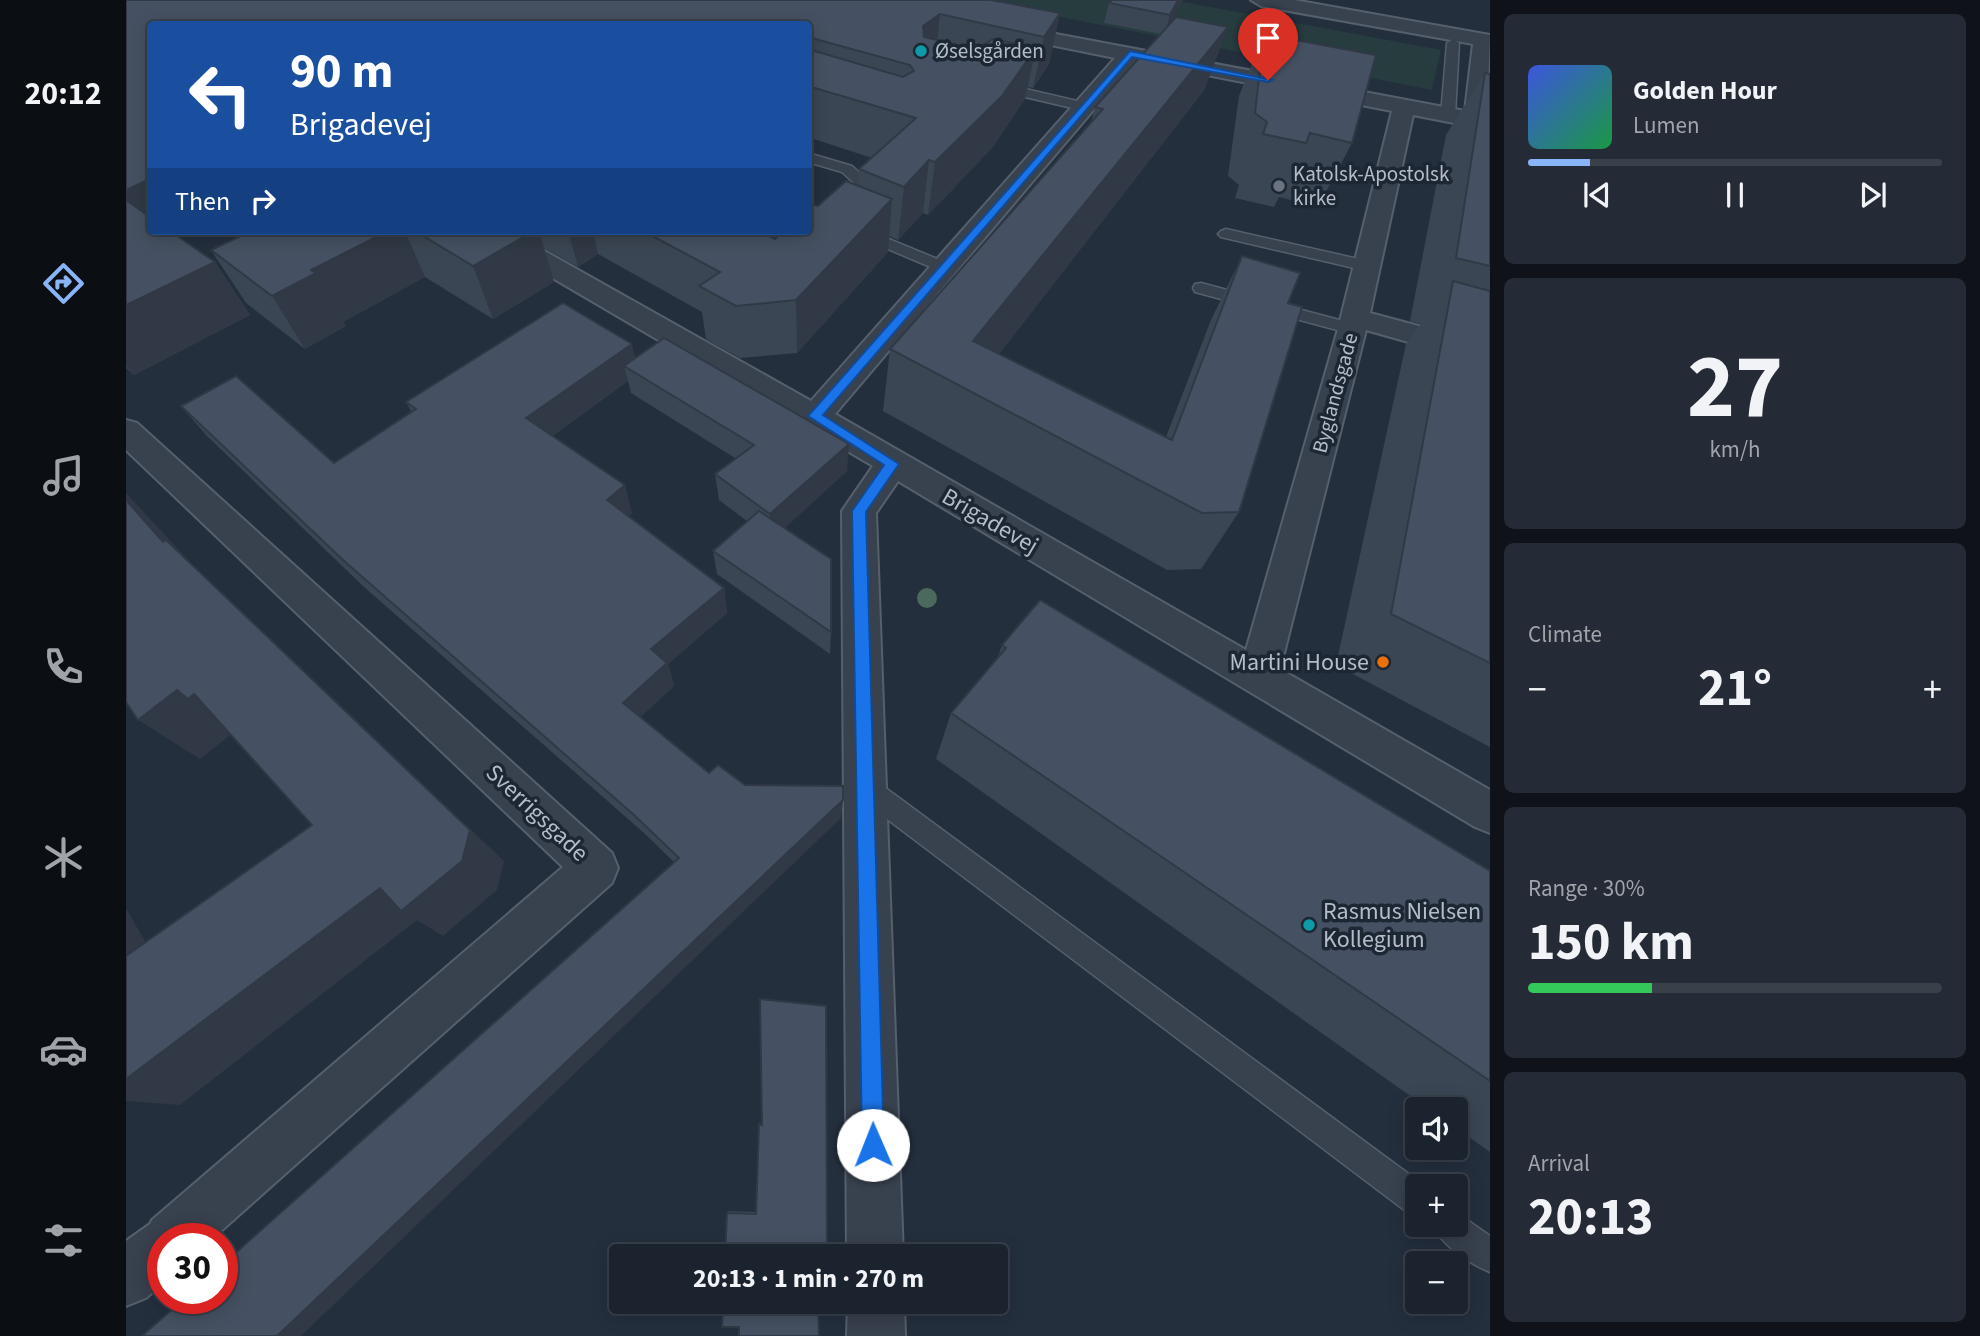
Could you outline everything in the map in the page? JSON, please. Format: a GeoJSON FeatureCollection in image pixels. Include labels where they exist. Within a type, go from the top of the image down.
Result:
{"type":"FeatureCollection","features":[{"type":"Feature","properties":{"kind":"street"},"geometry":{"type":"LineString","coordinates":[[984,26],[1482,121],[1484,40],[1261,0]]}},
{"type":"Feature","properties":{"kind":"street"},"geometry":{"type":"LineString","coordinates":[[815,416],[1130,54]]}},
{"type":"Feature","properties":{"kind":"street","name":"Byglandsgade"},"geometry":{"type":"LineString","coordinates":[[1258,678],[1353,323],[1404,106]]}},
{"type":"Feature","properties":{"kind":"street","name":"Brigadevej"},"geometry":{"type":"LineString","coordinates":[[497,235],[815,416],[1490,813]]}},
{"type":"Feature","properties":{"kind":"street"},"geometry":{"type":"LineString","coordinates":[[1353,323],[1490,355]]}},
{"type":"Feature","properties":{"kind":"street","name":"Sverrigsgade"},"geometry":{"type":"LineString","coordinates":[[126,431],[596,868],[189,1223]]}},
{"type":"Feature","properties":{"kind":"street"},"geometry":{"type":"LineString","coordinates":[[875,1244],[859,511],[893,464]]}},
{"type":"Feature","properties":{"kind":"street"},"geometry":{"type":"LineString","coordinates":[[126,1278],[147,1260]]}},
{"type":"Feature","properties":{"kind":"street"},"geometry":{"type":"LineString","coordinates":[[876,1314],[876,1336]]}},
{"type":"Feature","properties":{"kind":"lane"},"geometry":{"type":"LineString","coordinates":[[1448,115],[1453,43]]}},
{"type":"Feature","properties":{"kind":"lane"},"geometry":{"type":"LineString","coordinates":[[981,82],[1085,107]]}},
{"type":"Feature","properties":{"kind":"lane"},"geometry":{"type":"LineString","coordinates":[[812,157],[847,169],[863,183],[836,222],[812,230]]}},
{"type":"Feature","properties":{"kind":"lane"},"geometry":{"type":"LineString","coordinates":[[836,222],[946,268]]}},
{"type":"Feature","properties":{"kind":"lane"},"geometry":{"type":"LineString","coordinates":[[1226,234],[1367,266]]}},
{"type":"Feature","properties":{"kind":"lane"},"geometry":{"type":"LineString","coordinates":[[1201,288],[1353,323]]}},
{"type":"Feature","properties":{"kind":"lane"},"geometry":{"type":"LineString","coordinates":[[863,786],[1405,1191]]}},
{"type":"Feature","properties":{"kind":"lane"},"geometry":{"type":"LineString","coordinates":[[1465,1237],[1490,1256]]}},
{"type":"Feature","properties":{"kind":"green space"},"geometry":{"type":"Polygon","coordinates":[[[974,0],[1173,0],[1441,50],[1432,90],[974,0]]]}},
{"type":"Feature","properties":{"kind":"building"},"geometry":{"type":"Polygon","coordinates":[[[126,0],[991,0],[1060,13],[1044,37],[940,14],[923,26],[924,37],[976,49],[993,39],[1036,48],[1002,96],[935,162],[929,160],[904,187],[859,169],[916,118],[812,87],[812,50],[903,77],[914,71],[910,65],[812,38],[812,21],[147,21],[147,180],[126,190],[126,0]]]}},
{"type":"Feature","properties":{"kind":"building"},"geometry":{"type":"Polygon","coordinates":[[[1112,0],[1178,0],[1170,15],[1109,3],[1112,0]]]}},
{"type":"Feature","properties":{"kind":"building"},"geometry":{"type":"Polygon","coordinates":[[[1176,17],[1228,27],[973,341],[1172,440],[1242,256],[1300,273],[1288,303],[1302,307],[1239,512],[1202,513],[890,349],[1103,109],[1095,107],[1176,17]]]}},
{"type":"Feature","properties":{"kind":"building"},"geometry":{"type":"Polygon","coordinates":[[[1264,34],[1376,55],[1352,143],[1310,133],[1306,143],[1263,134],[1267,122],[1255,113],[1264,34]]]}},
{"type":"Feature","properties":{"kind":"building"},"geometry":{"type":"Polygon","coordinates":[[[1485,73],[1490,74],[1490,266],[1456,258],[1485,73]]]}},
{"type":"Feature","properties":{"kind":"building"},"geometry":{"type":"Polygon","coordinates":[[[846,181],[892,199],[796,300],[736,306],[699,286],[720,272],[651,235],[766,235],[775,239],[780,235],[812,235],[812,206],[818,206],[846,181]]]}},
{"type":"Feature","properties":{"kind":"building"},"geometry":{"type":"Polygon","coordinates":[[[126,200],[147,215],[147,235],[176,235],[215,262],[126,305],[126,200]]]}},
{"type":"Feature","properties":{"kind":"building"},"geometry":{"type":"Polygon","coordinates":[[[243,235],[380,235],[311,270],[316,273],[272,296],[211,250],[243,235]]]}},
{"type":"Feature","properties":{"kind":"building"},"geometry":{"type":"Polygon","coordinates":[[[422,235],[527,235],[473,266],[422,235]]]}},
{"type":"Feature","properties":{"kind":"building"},"geometry":{"type":"Polygon","coordinates":[[[1453,281],[1490,291],[1490,663],[1391,614],[1453,281]]]}},
{"type":"Feature","properties":{"kind":"building"},"geometry":{"type":"Polygon","coordinates":[[[563,303],[632,344],[526,418],[625,485],[607,500],[724,588],[651,649],[667,663],[623,703],[709,773],[718,765],[745,785],[843,786],[843,800],[277,1336],[142,1336],[167,1314],[238,1314],[238,1251],[679,858],[634,815],[343,560],[181,406],[236,376],[334,463],[416,409],[406,402],[563,303]]]}},
{"type":"Feature","properties":{"kind":"building"},"geometry":{"type":"Polygon","coordinates":[[[664,338],[849,444],[770,514],[715,474],[754,445],[624,366],[664,338]]]}},
{"type":"Feature","properties":{"kind":"building"},"geometry":{"type":"Polygon","coordinates":[[[126,500],[163,542],[166,540],[470,830],[462,861],[401,911],[380,888],[126,1079],[126,956],[312,825],[194,694],[188,699],[177,690],[138,720],[126,702],[126,500]]]}},
{"type":"Feature","properties":{"kind":"building"},"geometry":{"type":"Polygon","coordinates":[[[759,511],[831,559],[831,632],[713,551],[759,511]]]}},
{"type":"Feature","properties":{"kind":"building","name":"Rasmus Nielsen Kollegium"},"geometry":{"type":"Polygon","coordinates":[[[1040,600],[1490,871],[1490,1081],[951,713],[1006,648],[1002,645],[1040,600]]]}},
{"type":"Feature","properties":{"kind":"building"},"geometry":{"type":"Polygon","coordinates":[[[760,999],[826,1006],[827,1244],[726,1244],[727,1213],[756,1214],[759,1124],[762,1125],[760,999]]]}},
{"type":"Feature","properties":{"kind":"building"},"geometry":{"type":"Polygon","coordinates":[[[723,1314],[818,1314],[819,1336],[739,1336],[739,1327],[722,1327],[723,1314]]]}},
{"type":"Feature","properties":{"kind":"place","name":"Øselsgården"},"geometry":{"type":"Point","coordinates":[921,51]}},
{"type":"Feature","properties":{"kind":"place","name":"Katolsk-Apostolsk kirke"},"geometry":{"type":"Point","coordinates":[1279,186]}},
{"type":"Feature","properties":{"kind":"place","name":"Martini House"},"geometry":{"type":"Point","coordinates":[1383,662]}},
{"type":"Feature","properties":{"kind":"place","name":"Rasmus Nielsen Kollegium"},"geometry":{"type":"Point","coordinates":[1309,925]}},
{"type":"Feature","properties":{"kind":"route"},"geometry":{"type":"LineString","coordinates":[[873,1145],[859,511],[893,464],[815,416],[1130,54],[1268,80]]}}]}
